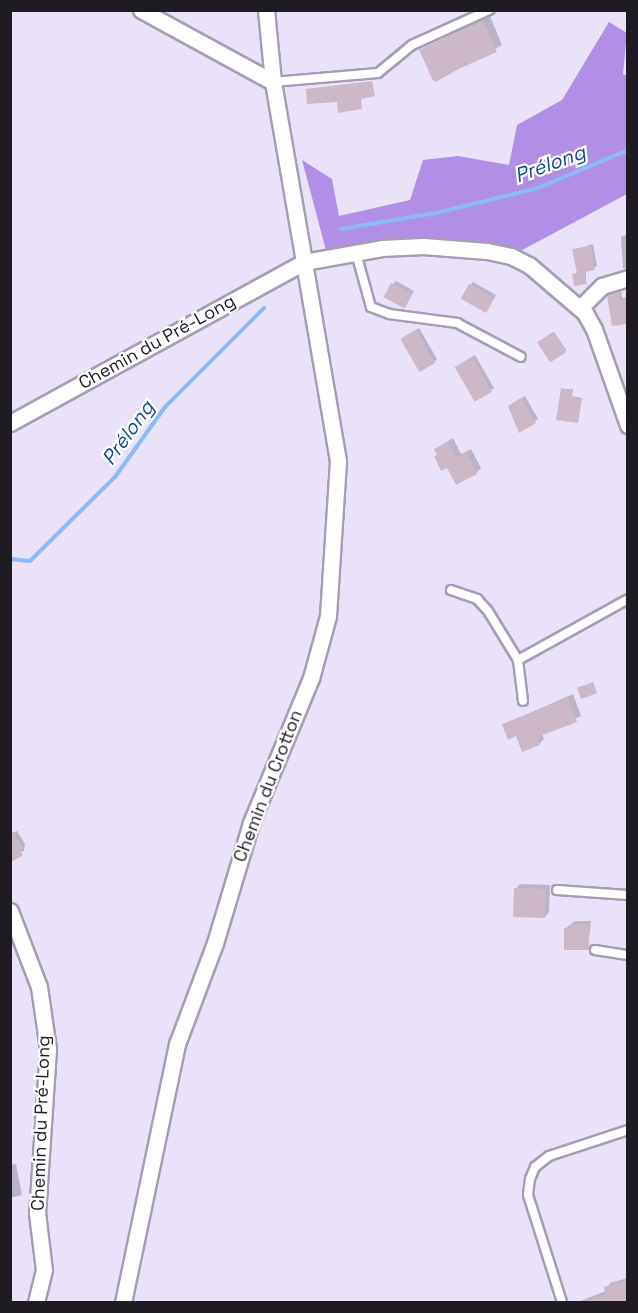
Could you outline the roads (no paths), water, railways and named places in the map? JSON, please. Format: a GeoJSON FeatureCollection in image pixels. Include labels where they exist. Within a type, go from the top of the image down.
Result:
{"type":"FeatureCollection","features":[{"type":"Feature","properties":{"kind":"street"},"geometry":{"type":"LineString","coordinates":[[141,10],[273,82]]}},
{"type":"Feature","properties":{"kind":"street","name":"Chemin du Crotton"},"geometry":{"type":"LineString","coordinates":[[123,1302],[177,1044],[215,943],[251,823],[310,678],[328,616],[338,461],[273,82],[266,10]]}},
{"type":"Feature","properties":{"kind":"street","name":"Chemin du Pré-Long"},"geometry":{"type":"LineString","coordinates":[[10,423],[304,262],[356,253],[423,246],[511,256],[529,265],[580,308],[594,329],[627,425]]}},
{"type":"Feature","properties":{"kind":"street"},"geometry":{"type":"LineString","coordinates":[[580,308],[602,286],[627,278]]}},
{"type":"Feature","properties":{"kind":"street","name":"Chemin du Pré-Long"},"geometry":{"type":"LineString","coordinates":[[10,911],[39,987],[48,1048],[37,1213],[44,1270],[36,1302]]}},
{"type":"Feature","properties":{"kind":"lane"},"geometry":{"type":"LineString","coordinates":[[273,82],[378,73],[412,45],[489,10]]}},
{"type":"Feature","properties":{"kind":"lane"},"geometry":{"type":"LineString","coordinates":[[356,253],[371,307],[389,314],[457,323],[521,357]]}},
{"type":"Feature","properties":{"kind":"lane"},"geometry":{"type":"LineString","coordinates":[[451,590],[482,605],[518,660],[523,701]]}},
{"type":"Feature","properties":{"kind":"lane"},"geometry":{"type":"LineString","coordinates":[[518,660],[627,599]]}},
{"type":"Feature","properties":{"kind":"lane"},"geometry":{"type":"LineString","coordinates":[[557,890],[627,895]]}},
{"type":"Feature","properties":{"kind":"lane"},"geometry":{"type":"LineString","coordinates":[[595,950],[627,955]]}},
{"type":"Feature","properties":{"kind":"lane"},"geometry":{"type":"LineString","coordinates":[[562,1302],[528,1195],[530,1179],[535,1167],[549,1156],[627,1130]]}},
{"type":"Feature","properties":{"kind":"waterway","name":"Prélong"},"geometry":{"type":"LineString","coordinates":[[341,229],[436,213],[538,188],[628,150]]}},
{"type":"Feature","properties":{"kind":"waterway","name":"Prélong"},"geometry":{"type":"LineString","coordinates":[[10,559],[30,561],[115,477],[165,407],[264,308]]}}]}
